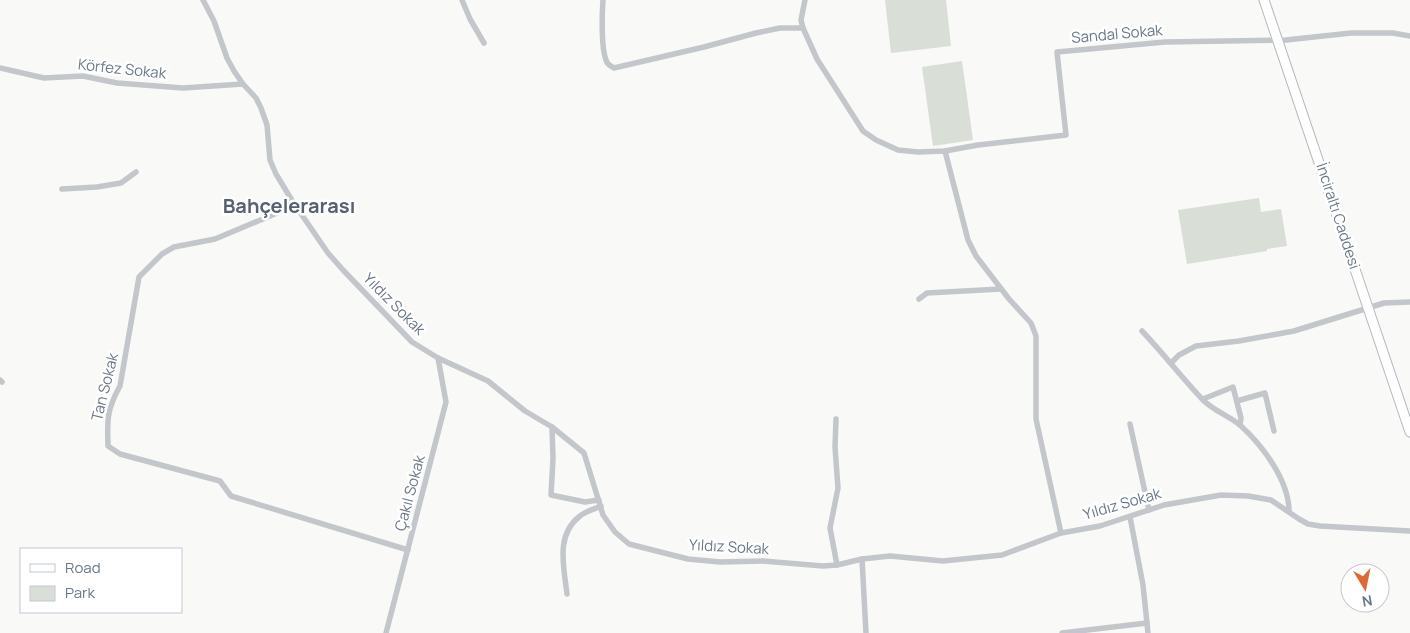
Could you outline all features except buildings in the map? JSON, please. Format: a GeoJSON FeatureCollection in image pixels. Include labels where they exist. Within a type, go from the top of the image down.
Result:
{"type":"FeatureCollection","features":[{"type":"Feature","properties":{"kind":"main road","name":"İnciraltı Caddesi"},"geometry":{"type":"LineString","coordinates":[[1264,0],[1410,432]]}},
{"type":"Feature","properties":{"kind":"street","name":"Yıldız Sokak"},"geometry":{"type":"LineString","coordinates":[[203,0],[214,21],[227,58],[261,108],[266,125],[270,160],[276,174],[328,253],[412,342],[438,358],[488,381],[525,411],[552,427],[584,453],[603,515],[615,532],[629,544],[688,559],[720,562],[764,561],[823,566],[890,556],[943,561],[1002,555],[1061,533],[1100,526],[1164,505],[1221,495],[1248,496],[1271,500],[1308,524],[1410,531]]}},
{"type":"Feature","properties":{"kind":"street"},"geometry":{"type":"LineString","coordinates":[[462,0],[484,43]]}},
{"type":"Feature","properties":{"kind":"street"},"geometry":{"type":"LineString","coordinates":[[603,0],[605,57],[609,66],[614,68],[704,47],[756,32],[780,28],[802,28],[801,20],[805,0]]}},
{"type":"Feature","properties":{"kind":"street","name":"Sandal Sokak"},"geometry":{"type":"LineString","coordinates":[[802,28],[817,59],[863,131],[876,140],[898,150],[945,151],[978,145],[1066,135],[1057,52],[1165,42],[1286,40],[1351,33],[1393,33],[1410,36]]}},
{"type":"Feature","properties":{"kind":"street","name":"Körfez Sokak"},"geometry":{"type":"LineString","coordinates":[[0,68],[44,78],[83,76],[117,82],[183,88],[243,84]]}},
{"type":"Feature","properties":{"kind":"street"},"geometry":{"type":"LineString","coordinates":[[945,151],[968,240],[976,256],[1008,300],[1031,323],[1036,336],[1036,419],[1061,533]]}},
{"type":"Feature","properties":{"kind":"street"},"geometry":{"type":"LineString","coordinates":[[62,188],[97,187],[121,183],[136,172]]}},
{"type":"Feature","properties":{"kind":"street","name":"Tan Sokak"},"geometry":{"type":"LineString","coordinates":[[293,202],[277,213],[215,239],[174,247],[162,254],[139,277],[120,386],[111,402],[107,421],[108,446],[120,454],[220,481],[231,496],[408,550]]}},
{"type":"Feature","properties":{"kind":"street"},"geometry":{"type":"LineString","coordinates":[[919,300],[927,292],[1001,289]]}},
{"type":"Feature","properties":{"kind":"street"},"geometry":{"type":"LineString","coordinates":[[1171,363],[1179,355],[1196,346],[1239,342],[1294,331],[1384,303],[1410,302]]}},
{"type":"Feature","properties":{"kind":"street"},"geometry":{"type":"LineString","coordinates":[[1142,331],[1203,400],[1217,412],[1240,425],[1269,459],[1281,479],[1289,501],[1289,511]]}},
{"type":"Feature","properties":{"kind":"street","name":"Çakıl Sokak"},"geometry":{"type":"LineString","coordinates":[[386,633],[446,402],[438,358]]}},
{"type":"Feature","properties":{"kind":"street"},"geometry":{"type":"LineString","coordinates":[[1203,400],[1233,387],[1241,418],[1240,425]]}},
{"type":"Feature","properties":{"kind":"street"},"geometry":{"type":"LineString","coordinates":[[1237,400],[1265,393],[1274,431]]}},
{"type":"Feature","properties":{"kind":"street"},"geometry":{"type":"LineString","coordinates":[[836,419],[835,447],[838,488],[830,528],[837,565]]}},
{"type":"Feature","properties":{"kind":"street"},"geometry":{"type":"LineString","coordinates":[[1130,424],[1149,510]]}},
{"type":"Feature","properties":{"kind":"street"},"geometry":{"type":"LineString","coordinates":[[552,427],[551,495],[600,503]]}},
{"type":"Feature","properties":{"kind":"street"},"geometry":{"type":"LineString","coordinates":[[567,594],[562,551],[568,529],[580,516],[600,503]]}},
{"type":"Feature","properties":{"kind":"street"},"geometry":{"type":"LineString","coordinates":[[1130,516],[1143,585],[1148,633]]}},
{"type":"Feature","properties":{"kind":"street"},"geometry":{"type":"LineString","coordinates":[[862,559],[866,633]]}},
{"type":"Feature","properties":{"kind":"street"},"geometry":{"type":"LineString","coordinates":[[1062,633],[1147,623]]}},
{"type":"Feature","properties":{"kind":"green space"},"geometry":{"type":"Polygon","coordinates":[[[885,0],[946,0],[951,46],[891,53],[885,0]]]}},
{"type":"Feature","properties":{"kind":"green space"},"geometry":{"type":"Polygon","coordinates":[[[962,61],[973,140],[933,146],[922,67],[962,61]]]}},
{"type":"Feature","properties":{"kind":"green space"},"geometry":{"type":"Polygon","coordinates":[[[1259,198],[1261,212],[1281,209],[1287,246],[1187,264],[1178,210],[1259,198]]]}},
{"type":"Feature","properties":{"kind":"district","name":"Bahçelerarası"},"geometry":{"type":"Point","coordinates":[289,206]}}]}
